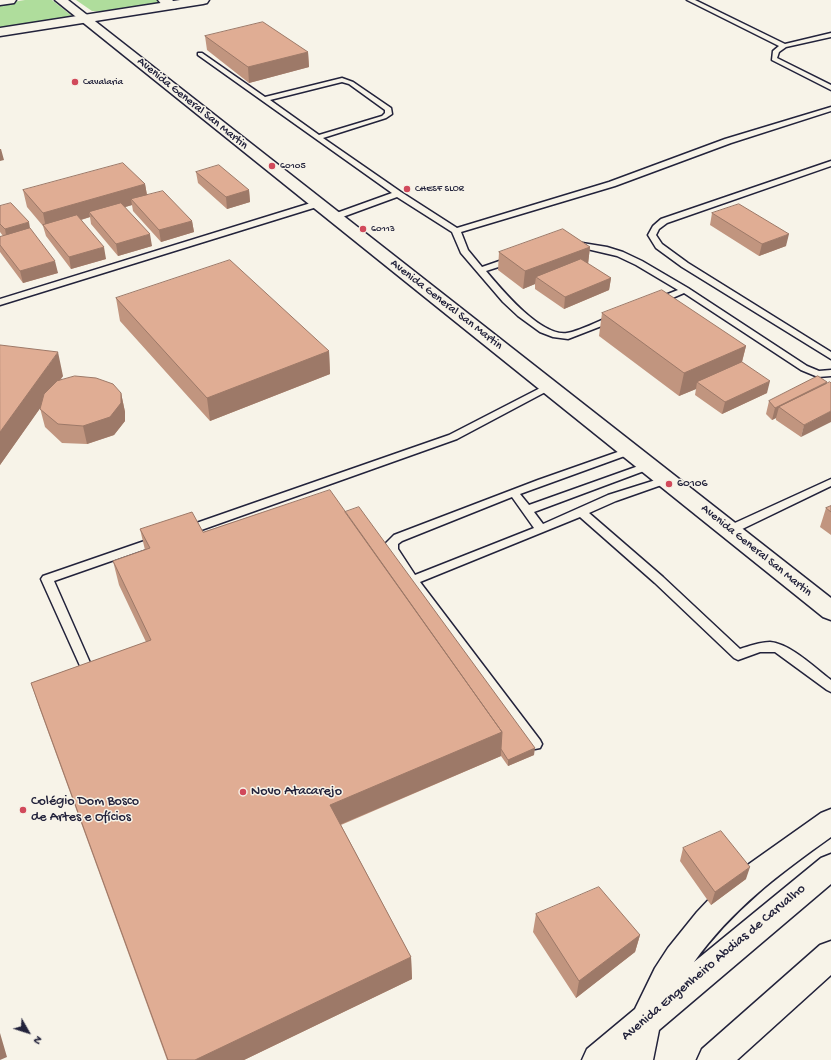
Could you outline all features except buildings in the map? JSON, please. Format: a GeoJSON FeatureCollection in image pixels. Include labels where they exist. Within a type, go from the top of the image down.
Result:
{"type":"FeatureCollection","features":[{"type":"Feature","properties":{"kind":"main road"},"geometry":{"type":"LineString","coordinates":[[0,2],[10,0]]}},
{"type":"Feature","properties":{"kind":"main road","name":"Avenida General San Martin"},"geometry":{"type":"LineString","coordinates":[[61,0],[831,610]]}},
{"type":"Feature","properties":{"kind":"main road"},"geometry":{"type":"LineString","coordinates":[[0,32],[168,2],[203,0]]}},
{"type":"Feature","properties":{"kind":"main road"},"geometry":{"type":"LineString","coordinates":[[637,1060],[646,1021],[664,981],[682,950],[716,912],[759,873],[831,821]]}},
{"type":"Feature","properties":{"kind":"main road","name":"Avenida Engenheiro Abdias de Carvalho"},"geometry":{"type":"LineString","coordinates":[[598,1060],[831,867]]}},
{"type":"Feature","properties":{"kind":"main road"},"geometry":{"type":"LineString","coordinates":[[713,1060],[831,955]]}},
{"type":"Feature","properties":{"kind":"lane"},"geometry":{"type":"LineString","coordinates":[[690,0],[784,46]]}},
{"type":"Feature","properties":{"kind":"lane"},"geometry":{"type":"LineString","coordinates":[[831,35],[784,46],[774,54],[774,59],[778,62],[831,88]]}},
{"type":"Feature","properties":{"kind":"lane"},"geometry":{"type":"LineString","coordinates":[[200,54],[398,194],[456,231],[464,251],[506,300],[543,330],[553,334],[568,336],[619,316]]}},
{"type":"Feature","properties":{"kind":"lane"},"geometry":{"type":"LineString","coordinates":[[265,99],[342,80],[351,83],[388,109],[388,114],[384,117],[319,137]]}},
{"type":"Feature","properties":{"kind":"lane"},"geometry":{"type":"LineString","coordinates":[[456,231],[612,184],[728,141],[831,109]]}},
{"type":"Feature","properties":{"kind":"lane"},"geometry":{"type":"LineString","coordinates":[[831,163],[664,221],[656,228],[652,235],[659,246],[685,265],[831,356]]}},
{"type":"Feature","properties":{"kind":"lane"},"geometry":{"type":"LineString","coordinates":[[334,217],[398,194]]}},
{"type":"Feature","properties":{"kind":"lane"},"geometry":{"type":"LineString","coordinates":[[0,302],[317,204]]}},
{"type":"Feature","properties":{"kind":"lane"},"geometry":{"type":"LineString","coordinates":[[566,243],[576,243],[620,254],[660,274],[804,368],[818,374],[831,374]]}},
{"type":"Feature","properties":{"kind":"lane"},"geometry":{"type":"LineString","coordinates":[[481,270],[517,258]]}},
{"type":"Feature","properties":{"kind":"lane"},"geometry":{"type":"LineString","coordinates":[[649,304],[685,290]]}},
{"type":"Feature","properties":{"kind":"lane"},"geometry":{"type":"LineString","coordinates":[[85,665],[48,579],[453,437],[548,387]]}},
{"type":"Feature","properties":{"kind":"lane"},"geometry":{"type":"LineString","coordinates":[[535,744],[414,580],[392,549],[392,543],[398,538],[576,468],[629,450]]}},
{"type":"Feature","properties":{"kind":"lane"},"geometry":{"type":"LineString","coordinates":[[527,510],[648,466]]}},
{"type":"Feature","properties":{"kind":"lane"},"geometry":{"type":"LineString","coordinates":[[414,580],[541,529],[612,498],[666,480]]}},
{"type":"Feature","properties":{"kind":"lane"},"geometry":{"type":"LineString","coordinates":[[730,530],[831,482]]}},
{"type":"Feature","properties":{"kind":"lane"},"geometry":{"type":"LineString","coordinates":[[514,493],[541,529]]}},
{"type":"Feature","properties":{"kind":"lane"},"geometry":{"type":"LineString","coordinates":[[581,512],[659,580],[738,655],[763,646],[773,646],[782,650],[831,687]]}},
{"type":"Feature","properties":{"kind":"green space"},"geometry":{"type":"Polygon","coordinates":[[[25,0],[52,0],[72,16],[2,28],[0,27],[0,4],[25,0]]]}},
{"type":"Feature","properties":{"kind":"green space"},"geometry":{"type":"Polygon","coordinates":[[[76,0],[161,0],[162,3],[103,12],[92,11],[76,0]]]}},
{"type":"Feature","properties":{"kind":"place","name":"Cavalaria"},"geometry":{"type":"Point","coordinates":[75,82]}},
{"type":"Feature","properties":{"kind":"place","name":"60105"},"geometry":{"type":"Point","coordinates":[272,166]}},
{"type":"Feature","properties":{"kind":"place","name":"CHESF SLOR"},"geometry":{"type":"Point","coordinates":[407,189]}},
{"type":"Feature","properties":{"kind":"place","name":"60113"},"geometry":{"type":"Point","coordinates":[363,229]}},
{"type":"Feature","properties":{"kind":"place","name":"60106"},"geometry":{"type":"Point","coordinates":[669,484]}},
{"type":"Feature","properties":{"kind":"place","name":"Novo Atacarejo"},"geometry":{"type":"Point","coordinates":[243,792]}},
{"type":"Feature","properties":{"kind":"place","name":"Colégio Dom Bosco de Artes e Ofícios"},"geometry":{"type":"Point","coordinates":[23,810]}}]}
